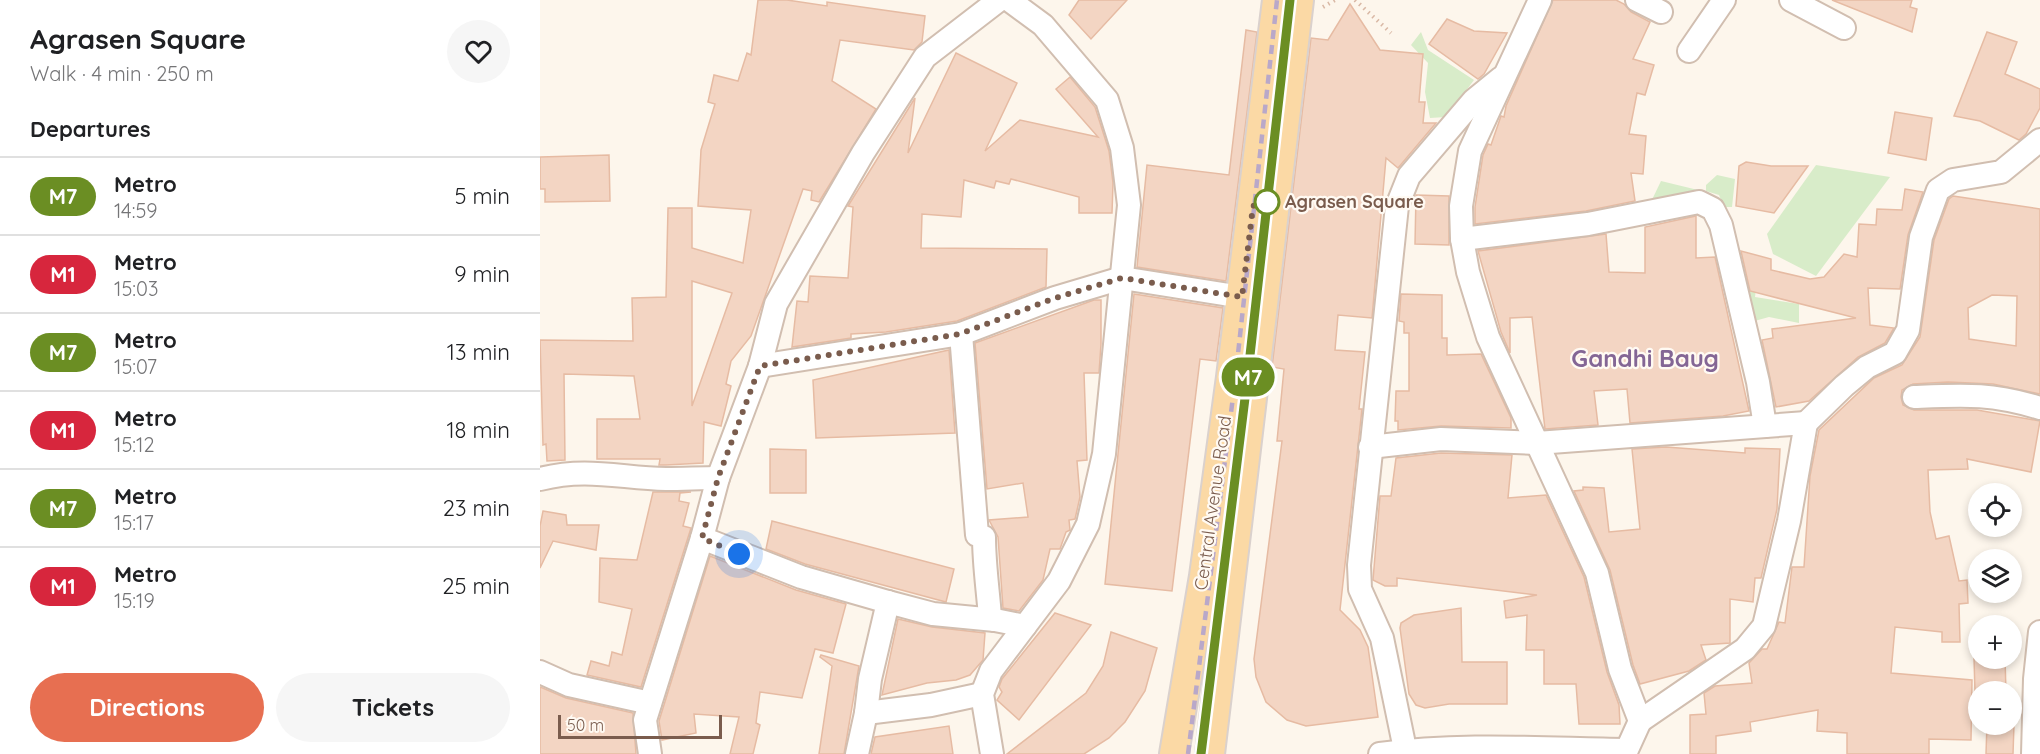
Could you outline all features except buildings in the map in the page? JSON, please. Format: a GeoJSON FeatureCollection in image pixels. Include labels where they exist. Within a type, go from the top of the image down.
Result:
{"type":"FeatureCollection","features":[{"type":"Feature","properties":{"kind":"main road"},"geometry":{"type":"LineString","coordinates":[[1257,0],[1287,10],[1321,0]]}},
{"type":"Feature","properties":{"kind":"main road","name":"Central Avenue Road"},"geometry":{"type":"LineString","coordinates":[[1174,754],[1204,576],[1242,297],[1287,10]]}},
{"type":"Feature","properties":{"kind":"main road","name":"Central Avenue Road"},"geometry":{"type":"LineString","coordinates":[[1210,754],[1255,392],[1287,10]]}},
{"type":"Feature","properties":{"kind":"street"},"geometry":{"type":"LineString","coordinates":[[650,754],[645,720],[702,538],[718,478],[760,366],[776,304],[863,153],[925,57],[999,0]]}},
{"type":"Feature","properties":{"kind":"street"},"geometry":{"type":"LineString","coordinates":[[992,754],[982,694],[991,671],[1059,581],[1088,524],[1104,454],[1129,205],[1122,148],[1107,100],[1043,25],[1009,0]]}},
{"type":"Feature","properties":{"kind":"street"},"geometry":{"type":"LineString","coordinates":[[1540,0],[1466,164],[1461,206],[1462,239],[1468,272],[1488,337],[1597,573],[1620,669],[1640,721]]}},
{"type":"Feature","properties":{"kind":"street"},"geometry":{"type":"LineString","coordinates":[[1637,0],[1661,12]]}},
{"type":"Feature","properties":{"kind":"street"},"geometry":{"type":"LineString","coordinates":[[1689,51],[1724,0]]}},
{"type":"Feature","properties":{"kind":"street"},"geometry":{"type":"LineString","coordinates":[[1791,0],[1844,28]]}},
{"type":"Feature","properties":{"kind":"street"},"geometry":{"type":"LineString","coordinates":[[1406,752],[1382,638],[1360,589],[1359,565],[1397,206],[1409,176],[1474,100],[1508,72]]}},
{"type":"Feature","properties":{"kind":"street"},"geometry":{"type":"LineString","coordinates":[[1380,754],[1626,752],[1640,721],[1745,649],[1764,626],[1789,521],[1806,423],[1844,386],[1867,368],[1895,353],[1908,330],[1921,237],[1938,190],[1953,180],[2001,172],[2040,140]]}},
{"type":"Feature","properties":{"kind":"street"},"geometry":{"type":"LineString","coordinates":[[1462,239],[1588,224],[1699,201],[1713,209],[1721,225],[1758,382],[1765,426]]}},
{"type":"Feature","properties":{"kind":"street"},"geometry":{"type":"LineString","coordinates":[[760,366],[960,334],[1055,298],[1122,278],[1242,297]]}},
{"type":"Feature","properties":{"kind":"street"},"geometry":{"type":"LineString","coordinates":[[960,334],[977,535],[984,537],[984,573],[988,582],[990,617],[995,620]]}},
{"type":"Feature","properties":{"kind":"street"},"geometry":{"type":"LineString","coordinates":[[1914,397],[1980,394],[2011,399],[2040,408]]}},
{"type":"Feature","properties":{"kind":"street"},"geometry":{"type":"LineString","coordinates":[[1370,447],[1441,439],[1537,443],[1806,423]]}},
{"type":"Feature","properties":{"kind":"street"},"geometry":{"type":"LineString","coordinates":[[540,479],[567,472],[613,473],[666,479],[718,478]]}},
{"type":"Feature","properties":{"kind":"street"},"geometry":{"type":"LineString","coordinates":[[702,538],[801,577],[888,602],[933,614],[995,620],[1024,626]]}},
{"type":"Feature","properties":{"kind":"street"},"geometry":{"type":"LineString","coordinates":[[857,754],[866,713],[870,679],[888,602]]}},
{"type":"Feature","properties":{"kind":"street"},"geometry":{"type":"LineString","coordinates":[[2033,754],[2040,633]]}},
{"type":"Feature","properties":{"kind":"street"},"geometry":{"type":"LineString","coordinates":[[540,672],[569,685],[650,703]]}},
{"type":"Feature","properties":{"kind":"street"},"geometry":{"type":"LineString","coordinates":[[866,713],[931,705],[982,694]]}},
{"type":"Feature","properties":{"kind":"path"},"geometry":{"type":"LineString","coordinates":[[1355,0],[1391,33]]}},
{"type":"Feature","properties":{"kind":"green space"},"geometry":{"type":"Polygon","coordinates":[[[1421,32],[1428,50],[1474,80],[1446,117],[1430,118],[1425,92],[1428,63],[1411,45],[1421,32]]]}},
{"type":"Feature","properties":{"kind":"green space"},"geometry":{"type":"Polygon","coordinates":[[[1816,165],[1890,177],[1816,276],[1773,254],[1767,234],[1816,165]]]}},
{"type":"Feature","properties":{"kind":"green space"},"geometry":{"type":"Polygon","coordinates":[[[1717,175],[1735,179],[1732,207],[1724,207],[1719,195],[1706,191],[1706,185],[1717,175]]]}},
{"type":"Feature","properties":{"kind":"green space"},"geometry":{"type":"Polygon","coordinates":[[[1661,181],[1698,190],[1649,206],[1661,181]]]}},
{"type":"Feature","properties":{"kind":"green space"},"geometry":{"type":"Polygon","coordinates":[[[1742,279],[1757,281],[1755,297],[1799,304],[1799,323],[1769,317],[1751,322],[1742,279]]]}},
{"type":"Feature","properties":{"kind":"railway"},"geometry":{"type":"LineString","coordinates":[[1188,754],[1235,381],[1277,0]]}},
{"type":"Feature","properties":{"kind":"railway"},"geometry":{"type":"LineString","coordinates":[[1201,754],[1247,382],[1290,0]]}},
{"type":"Feature","properties":{"kind":"metro line","name":"M7"},"geometry":{"type":"LineString","coordinates":[[1201,754],[1247,382],[1290,0]]}},
{"type":"Feature","properties":{"kind":"place","name":"Agrasen Square"},"geometry":{"type":"Point","coordinates":[1267,202]}},
{"type":"Feature","properties":{"kind":"district","name":"Gandhi Baug"},"geometry":{"type":"Point","coordinates":[1645,359]}},
{"type":"Feature","properties":{"kind":"route"},"geometry":{"type":"LineString","coordinates":[[739,554],[702,538],[718,478],[726,464],[760,366],[960,334],[1055,298],[1122,278],[1242,297],[1253,206],[1267,202]]}}]}
